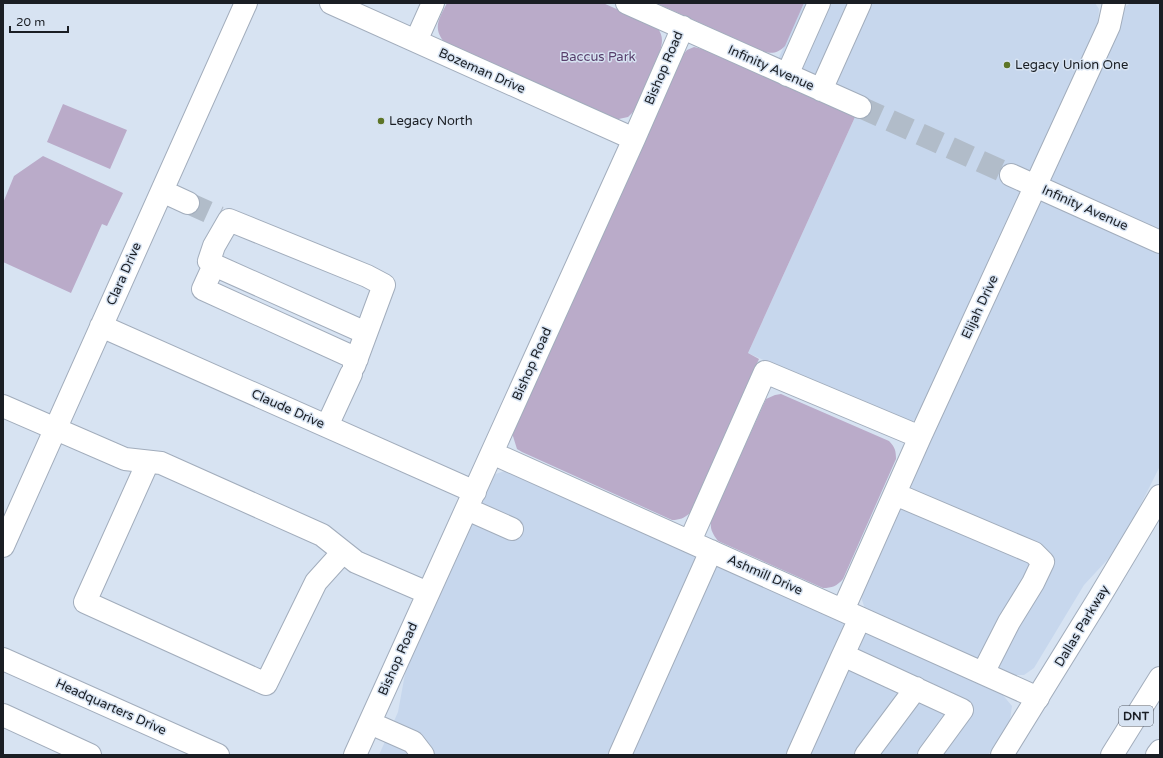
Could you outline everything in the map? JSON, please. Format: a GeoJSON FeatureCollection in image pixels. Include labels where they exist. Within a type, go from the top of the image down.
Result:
{"type":"FeatureCollection","features":[{"type":"Feature","properties":{"kind":"main road","name":"Clara Drive"},"geometry":{"type":"LineString","coordinates":[[3,546],[246,3]]}},
{"type":"Feature","properties":{"kind":"main road","name":"Bozeman Drive"},"geometry":{"type":"LineString","coordinates":[[331,3],[634,139]]}},
{"type":"Feature","properties":{"kind":"main road"},"geometry":{"type":"LineString","coordinates":[[416,41],[433,3]]}},
{"type":"Feature","properties":{"kind":"main road","name":"Bishop Road"},"geometry":{"type":"LineString","coordinates":[[355,755],[634,139],[682,27],[627,3]]}},
{"type":"Feature","properties":{"kind":"main road"},"geometry":{"type":"LineString","coordinates":[[787,74],[819,3]]}},
{"type":"Feature","properties":{"kind":"main road"},"geometry":{"type":"LineString","coordinates":[[821,90],[860,3]]}},
{"type":"Feature","properties":{"kind":"main road","name":"Elijah Drive"},"geometry":{"type":"LineString","coordinates":[[798,755],[843,655],[852,614],[895,494],[1108,26],[1114,3]]}},
{"type":"Feature","properties":{"kind":"main road","name":"Infinity Avenue"},"geometry":{"type":"LineString","coordinates":[[682,27],[860,107]]}},
{"type":"Feature","properties":{"kind":"main road","name":"Infinity Avenue"},"geometry":{"type":"LineString","coordinates":[[1011,175],[1160,242]]}},
{"type":"Feature","properties":{"kind":"main road"},"geometry":{"type":"LineString","coordinates":[[162,191],[188,203]]}},
{"type":"Feature","properties":{"kind":"main road"},"geometry":{"type":"LineString","coordinates":[[327,426],[354,366],[384,284],[224,218],[209,261],[214,265],[366,333]]}},
{"type":"Feature","properties":{"kind":"main road"},"geometry":{"type":"LineString","coordinates":[[214,265],[203,289],[354,366]]}},
{"type":"Feature","properties":{"kind":"main road","name":"Claude Drive"},"geometry":{"type":"LineString","coordinates":[[101,326],[327,426],[471,500],[512,529]]}},
{"type":"Feature","properties":{"kind":"main road"},"geometry":{"type":"LineString","coordinates":[[690,541],[765,372],[920,437]]}},
{"type":"Feature","properties":{"kind":"main road"},"geometry":{"type":"LineString","coordinates":[[3,407],[125,460],[161,463],[322,534],[356,562],[428,593]]}},
{"type":"Feature","properties":{"kind":"main road","name":"Ashmill Drive"},"geometry":{"type":"LineString","coordinates":[[492,453],[1038,698]]}},
{"type":"Feature","properties":{"kind":"main road"},"geometry":{"type":"LineString","coordinates":[[148,462],[85,602],[266,684],[316,582],[343,552]]}},
{"type":"Feature","properties":{"kind":"main road"},"geometry":{"type":"LineString","coordinates":[[895,494],[1034,553],[1043,562],[1033,583],[1009,622],[983,673]]}},
{"type":"Feature","properties":{"kind":"main road","name":"Dallas Parkway"},"geometry":{"type":"LineString","coordinates":[[1002,755],[1160,496]]}},
{"type":"Feature","properties":{"kind":"main road"},"geometry":{"type":"LineString","coordinates":[[620,755],[711,551]]}},
{"type":"Feature","properties":{"kind":"main road"},"geometry":{"type":"LineString","coordinates":[[843,655],[962,710],[929,755]]}},
{"type":"Feature","properties":{"kind":"main road","name":"Headquarters Drive"},"geometry":{"type":"LineString","coordinates":[[3,659],[218,755]]}},
{"type":"Feature","properties":{"kind":"main road","name":"DNT"},"geometry":{"type":"LineString","coordinates":[[1112,755],[1160,678]]}},
{"type":"Feature","properties":{"kind":"main road"},"geometry":{"type":"LineString","coordinates":[[866,755],[916,688]]}},
{"type":"Feature","properties":{"kind":"main road"},"geometry":{"type":"LineString","coordinates":[[3,715],[90,755]]}},
{"type":"Feature","properties":{"kind":"main road"},"geometry":{"type":"LineString","coordinates":[[370,722],[413,742],[423,755]]}},
{"type":"Feature","properties":{"kind":"main road"},"geometry":{"type":"LineString","coordinates":[[1157,755],[1160,751]]}},
{"type":"Feature","properties":{"kind":"shaded area"},"geometry":{"type":"Polygon","coordinates":[[[804,3],[1095,3],[1099,9],[1098,23],[917,417],[912,422],[906,424],[748,353],[855,117],[769,79],[804,3]]]}},
{"type":"Feature","properties":{"kind":"shaded area"},"geometry":{"type":"Polygon","coordinates":[[[1131,3],[1160,3],[1160,466],[1134,518],[1109,558],[1084,585],[1034,668],[1024,675],[1011,675],[871,611],[864,606],[861,597],[862,589],[1126,6],[1131,3]]]}},
{"type":"Feature","properties":{"kind":"shaded area"},"geometry":{"type":"Polygon","coordinates":[[[510,469],[1002,694],[1012,706],[1010,720],[1001,738],[988,755],[379,755],[398,712],[407,663],[493,475],[510,469]]]}},
{"type":"Feature","properties":{"kind":"green space","name":"Baccus Park"},"geometry":{"type":"Polygon","coordinates":[[[447,3],[603,3],[657,27],[662,38],[662,44],[634,111],[628,117],[614,120],[445,43],[439,33],[438,23],[447,3]]]}},
{"type":"Feature","properties":{"kind":"green space"},"geometry":{"type":"Polygon","coordinates":[[[656,3],[804,3],[785,46],[777,52],[768,53],[656,3]]]}},
{"type":"Feature","properties":{"kind":"green space"},"geometry":{"type":"Polygon","coordinates":[[[694,47],[702,49],[855,117],[748,353],[759,359],[690,513],[677,520],[672,520],[522,452],[517,449],[512,433],[681,57],[687,50],[694,47]]]}},
{"type":"Feature","properties":{"kind":"green space"},"geometry":{"type":"Polygon","coordinates":[[[63,104],[127,130],[110,169],[47,142],[63,104]]]}},
{"type":"Feature","properties":{"kind":"green space"},"geometry":{"type":"Polygon","coordinates":[[[43,156],[123,193],[107,226],[102,224],[71,293],[3,262],[3,203],[14,176],[43,156]]]}},
{"type":"Feature","properties":{"kind":"green space"},"geometry":{"type":"Polygon","coordinates":[[[781,394],[889,441],[894,447],[896,459],[843,579],[832,587],[823,588],[718,541],[711,528],[711,520],[766,399],[781,394]]]}},
{"type":"Feature","properties":{"kind":"tunnel"},"geometry":{"type":"LineString","coordinates":[[860,107],[1011,175]]}},
{"type":"Feature","properties":{"kind":"tunnel"},"geometry":{"type":"LineString","coordinates":[[188,203],[219,217]]}},
{"type":"Feature","properties":{"kind":"place","name":"Legacy Union One"},"geometry":{"type":"Point","coordinates":[1007,65]}},
{"type":"Feature","properties":{"kind":"place","name":"Legacy North"},"geometry":{"type":"Point","coordinates":[381,121]}}]}
